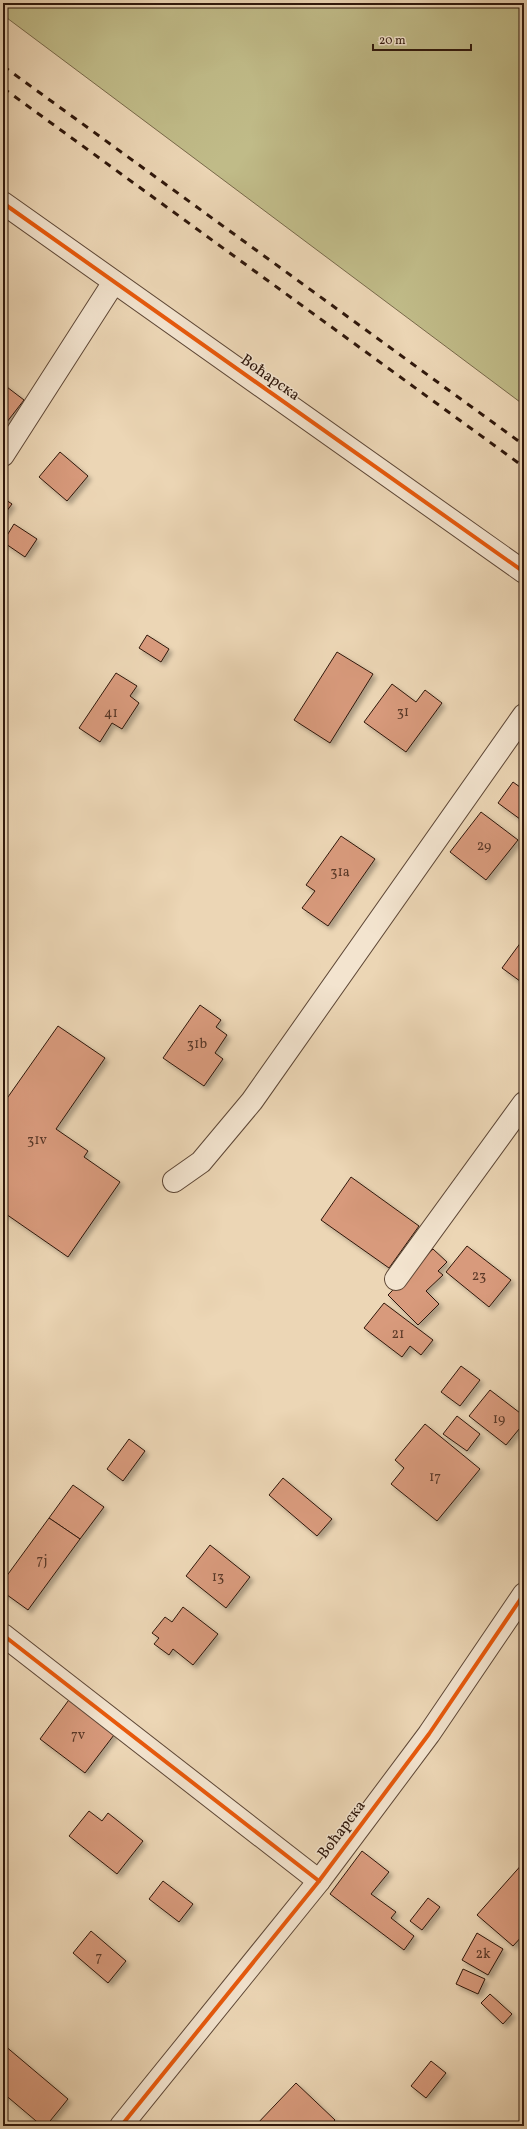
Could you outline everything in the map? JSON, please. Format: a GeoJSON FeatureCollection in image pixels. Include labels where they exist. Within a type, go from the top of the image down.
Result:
{"type":"FeatureCollection","features":[{"type":"Feature","properties":{"kind":"street","name":"Воћарска"},"geometry":{"type":"LineString","coordinates":[[3,203],[524,572]]}},
{"type":"Feature","properties":{"kind":"street"},"geometry":{"type":"LineString","coordinates":[[3,455],[114,282]]}},
{"type":"Feature","properties":{"kind":"street"},"geometry":{"type":"LineString","coordinates":[[174,1181],[201,1162],[252,1101],[524,716]]}},
{"type":"Feature","properties":{"kind":"street"},"geometry":{"type":"LineString","coordinates":[[396,1279],[524,1103]]}},
{"type":"Feature","properties":{"kind":"street","name":"Воћарска"},"geometry":{"type":"LineString","coordinates":[[120,2126],[319,1881],[430,1734],[524,1594]]}},
{"type":"Feature","properties":{"kind":"street"},"geometry":{"type":"LineString","coordinates":[[3,1635],[319,1881]]}},
{"type":"Feature","properties":{"kind":"shaded area"},"geometry":{"type":"Polygon","coordinates":[[[3,3],[524,3],[524,405],[3,15],[3,3]]]}},
{"type":"Feature","properties":{"kind":"building"},"geometry":{"type":"Polygon","coordinates":[[[3,384],[24,400],[3,427],[3,384]]]}},
{"type":"Feature","properties":{"kind":"building"},"geometry":{"type":"Polygon","coordinates":[[[60,452],[88,476],[67,501],[39,477],[60,452]]]}},
{"type":"Feature","properties":{"kind":"building"},"geometry":{"type":"Polygon","coordinates":[[[3,498],[12,504],[3,516],[3,498]]]}},
{"type":"Feature","properties":{"kind":"building"},"geometry":{"type":"Polygon","coordinates":[[[14,524],[37,539],[25,557],[3,542],[14,524]]]}},
{"type":"Feature","properties":{"kind":"building"},"geometry":{"type":"Polygon","coordinates":[[[147,635],[169,649],[161,662],[139,648],[147,635]]]}},
{"type":"Feature","properties":{"kind":"building"},"geometry":{"type":"Polygon","coordinates":[[[337,652],[373,674],[330,743],[294,720],[337,652]]]}},
{"type":"Feature","properties":{"kind":"building"},"geometry":{"type":"Polygon","coordinates":[[[116,673],[137,686],[130,696],[139,703],[122,729],[112,723],[100,742],[79,728],[116,673]]]}},
{"type":"Feature","properties":{"kind":"building"},"geometry":{"type":"Polygon","coordinates":[[[392,684],[416,702],[425,690],[442,703],[406,752],[364,722],[392,684]]]}},
{"type":"Feature","properties":{"kind":"building"},"geometry":{"type":"Polygon","coordinates":[[[513,782],[524,790],[524,798],[521,802],[524,804],[524,822],[498,803],[513,782]]]}},
{"type":"Feature","properties":{"kind":"building"},"geometry":{"type":"Polygon","coordinates":[[[481,812],[518,840],[486,880],[450,852],[481,812]]]}},
{"type":"Feature","properties":{"kind":"building"},"geometry":{"type":"Polygon","coordinates":[[[341,836],[375,859],[328,926],[302,908],[315,891],[306,885],[341,836]]]}},
{"type":"Feature","properties":{"kind":"building"},"geometry":{"type":"Polygon","coordinates":[[[524,938],[524,984],[502,968],[524,938]]]}},
{"type":"Feature","properties":{"kind":"building"},"geometry":{"type":"Polygon","coordinates":[[[200,1005],[221,1020],[216,1027],[227,1035],[215,1053],[223,1059],[204,1086],[163,1058],[200,1005]]]}},
{"type":"Feature","properties":{"kind":"building"},"geometry":{"type":"Polygon","coordinates":[[[58,1026],[105,1058],[56,1129],[88,1151],[84,1157],[120,1182],[68,1257],[3,1212],[3,1104],[58,1026]]]}},
{"type":"Feature","properties":{"kind":"building"},"geometry":{"type":"Polygon","coordinates":[[[351,1177],[419,1226],[389,1268],[321,1220],[351,1177]]]}},
{"type":"Feature","properties":{"kind":"building"},"geometry":{"type":"Polygon","coordinates":[[[467,1246],[511,1280],[489,1307],[446,1272],[467,1246]]]}},
{"type":"Feature","properties":{"kind":"building"},"geometry":{"type":"Polygon","coordinates":[[[433,1249],[447,1262],[438,1271],[443,1275],[426,1291],[439,1304],[418,1325],[388,1295],[433,1249]]]}},
{"type":"Feature","properties":{"kind":"building"},"geometry":{"type":"Polygon","coordinates":[[[384,1303],[433,1340],[421,1355],[410,1346],[402,1357],[364,1328],[384,1303]]]}},
{"type":"Feature","properties":{"kind":"building"},"geometry":{"type":"Polygon","coordinates":[[[461,1366],[480,1380],[460,1406],[441,1392],[461,1366]]]}},
{"type":"Feature","properties":{"kind":"building"},"geometry":{"type":"Polygon","coordinates":[[[490,1390],[524,1416],[524,1423],[506,1445],[469,1416],[490,1390]]]}},
{"type":"Feature","properties":{"kind":"building"},"geometry":{"type":"Polygon","coordinates":[[[457,1416],[480,1434],[467,1451],[443,1434],[457,1416]]]}},
{"type":"Feature","properties":{"kind":"building"},"geometry":{"type":"Polygon","coordinates":[[[425,1424],[480,1469],[437,1521],[391,1484],[404,1468],[395,1460],[425,1424]]]}},
{"type":"Feature","properties":{"kind":"building"},"geometry":{"type":"Polygon","coordinates":[[[129,1439],[145,1451],[123,1481],[107,1469],[129,1439]]]}},
{"type":"Feature","properties":{"kind":"building"},"geometry":{"type":"Polygon","coordinates":[[[283,1478],[332,1519],[317,1536],[269,1495],[283,1478]]]}},
{"type":"Feature","properties":{"kind":"building"},"geometry":{"type":"Polygon","coordinates":[[[73,1485],[104,1507],[80,1539],[49,1518],[73,1485]]]}},
{"type":"Feature","properties":{"kind":"building"},"geometry":{"type":"Polygon","coordinates":[[[49,1518],[80,1539],[28,1610],[3,1592],[3,1581],[49,1518]]]}},
{"type":"Feature","properties":{"kind":"building"},"geometry":{"type":"Polygon","coordinates":[[[210,1545],[250,1577],[226,1608],[186,1576],[210,1545]]]}},
{"type":"Feature","properties":{"kind":"building"},"geometry":{"type":"Polygon","coordinates":[[[183,1607],[218,1634],[193,1665],[173,1649],[169,1655],[154,1644],[159,1638],[152,1633],[165,1617],[172,1622],[183,1607]]]}},
{"type":"Feature","properties":{"kind":"building"},"geometry":{"type":"Polygon","coordinates":[[[71,1697],[117,1731],[85,1773],[40,1739],[71,1697]]]}},
{"type":"Feature","properties":{"kind":"building"},"geometry":{"type":"Polygon","coordinates":[[[89,1811],[102,1821],[108,1813],[143,1841],[117,1874],[69,1836],[89,1811]]]}},
{"type":"Feature","properties":{"kind":"building"},"geometry":{"type":"Polygon","coordinates":[[[362,1851],[389,1872],[371,1894],[396,1912],[391,1918],[414,1936],[404,1950],[330,1894],[362,1851]]]}},
{"type":"Feature","properties":{"kind":"building"},"geometry":{"type":"Polygon","coordinates":[[[524,1862],[524,1934],[513,1946],[477,1915],[524,1862]]]}},
{"type":"Feature","properties":{"kind":"building"},"geometry":{"type":"Polygon","coordinates":[[[163,1881],[193,1904],[179,1922],[149,1899],[163,1881]]]}},
{"type":"Feature","properties":{"kind":"building"},"geometry":{"type":"Polygon","coordinates":[[[428,1898],[440,1907],[422,1930],[410,1921],[428,1898]]]}},
{"type":"Feature","properties":{"kind":"building"},"geometry":{"type":"Polygon","coordinates":[[[91,1931],[126,1961],[108,1983],[73,1953],[91,1931]]]}},
{"type":"Feature","properties":{"kind":"building"},"geometry":{"type":"Polygon","coordinates":[[[477,1933],[503,1949],[488,1975],[462,1960],[477,1933]]]}},
{"type":"Feature","properties":{"kind":"building"},"geometry":{"type":"Polygon","coordinates":[[[463,1969],[485,1979],[478,1994],[456,1984],[463,1969]]]}},
{"type":"Feature","properties":{"kind":"building"},"geometry":{"type":"Polygon","coordinates":[[[490,1994],[512,2014],[503,2024],[481,2003],[490,1994]]]}},
{"type":"Feature","properties":{"kind":"building"},"geometry":{"type":"Polygon","coordinates":[[[4,2045],[68,2099],[46,2126],[42,2126],[3,2093],[4,2045]]]}},
{"type":"Feature","properties":{"kind":"building"},"geometry":{"type":"Polygon","coordinates":[[[431,2061],[446,2073],[426,2098],[411,2086],[431,2061]]]}},
{"type":"Feature","properties":{"kind":"building"},"geometry":{"type":"Polygon","coordinates":[[[296,2083],[335,2120],[329,2126],[256,2125],[296,2083]]]}},
{"type":"Feature","properties":{"kind":"railway"},"geometry":{"type":"LineString","coordinates":[[3,66],[524,445]]}},
{"type":"Feature","properties":{"kind":"railway"},"geometry":{"type":"LineString","coordinates":[[3,88],[524,467]]}},
{"type":"Feature","properties":{"kind":"cycle path"},"geometry":{"type":"LineString","coordinates":[[3,203],[524,572]]}},
{"type":"Feature","properties":{"kind":"cycle path"},"geometry":{"type":"LineString","coordinates":[[121,2126],[319,1881],[429,1734],[524,1594]]}},
{"type":"Feature","properties":{"kind":"cycle path"},"geometry":{"type":"LineString","coordinates":[[3,1635],[319,1881]]}}]}
